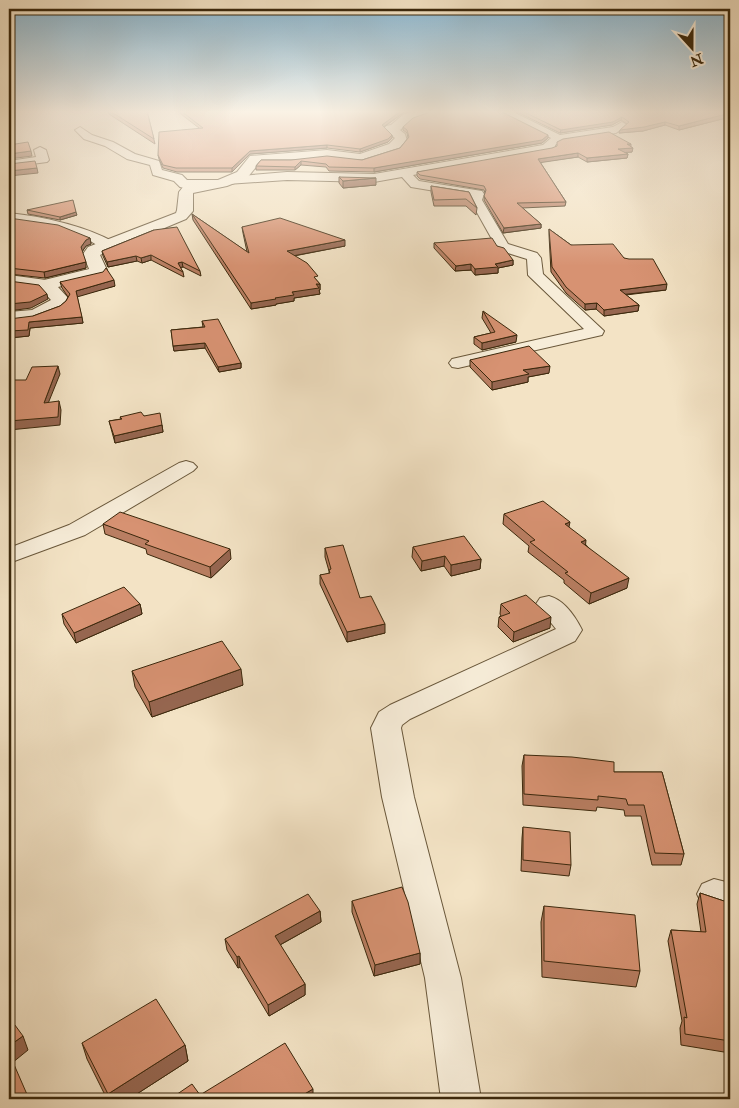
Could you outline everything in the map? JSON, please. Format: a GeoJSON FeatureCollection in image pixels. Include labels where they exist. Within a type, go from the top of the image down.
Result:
{"type":"FeatureCollection","features":[{"type":"Feature","properties":{"kind":"street"},"geometry":{"type":"LineString","coordinates":[[153,163],[156,172],[178,178],[184,184],[287,176],[374,178],[467,163]]}},
{"type":"Feature","properties":{"kind":"street"},"geometry":{"type":"LineString","coordinates":[[9,280],[46,286],[97,272],[98,270],[91,254],[181,216],[185,211],[186,192],[188,190],[225,182],[242,175],[252,163]]}},
{"type":"Feature","properties":{"kind":"street"},"geometry":{"type":"LineString","coordinates":[[406,174],[415,184],[478,194],[476,200],[503,247],[534,258],[536,275],[596,331],[458,362]]}},
{"type":"Feature","properties":{"kind":"street"},"geometry":{"type":"LineString","coordinates":[[9,218],[28,219],[86,232],[109,245]]}},
{"type":"Feature","properties":{"kind":"street"},"geometry":{"type":"LineString","coordinates":[[9,318],[39,314],[58,304],[60,299],[46,286]]}},
{"type":"Feature","properties":{"kind":"street"},"geometry":{"type":"LineString","coordinates":[[9,556],[77,530],[186,468]]}},
{"type":"Feature","properties":{"kind":"street"},"geometry":{"type":"LineString","coordinates":[[462,1099],[443,978],[398,797],[386,728],[389,719],[400,712],[566,635],[569,630],[566,624],[549,604]]}},
{"type":"Feature","properties":{"kind":"building"},"geometry":{"type":"Polygon","coordinates":[[[35,163],[37,168],[9,171],[9,164],[35,163]]]}},
{"type":"Feature","properties":{"kind":"building"},"geometry":{"type":"Polygon","coordinates":[[[162,163],[238,163],[232,168],[176,168],[163,165],[162,163]]]}},
{"type":"Feature","properties":{"kind":"building"},"geometry":{"type":"Polygon","coordinates":[[[259,163],[299,163],[295,167],[256,166],[259,163]]]}},
{"type":"Feature","properties":{"kind":"building"},"geometry":{"type":"Polygon","coordinates":[[[315,163],[406,163],[374,168],[329,167],[326,164],[315,163]]]}},
{"type":"Feature","properties":{"kind":"building"},"geometry":{"type":"Polygon","coordinates":[[[469,163],[540,163],[566,202],[517,203],[541,224],[504,228],[484,196],[486,190],[484,186],[420,175],[417,172],[469,163]]]}},
{"type":"Feature","properties":{"kind":"building"},"geometry":{"type":"Polygon","coordinates":[[[339,177],[376,178],[343,181],[339,177]]]}},
{"type":"Feature","properties":{"kind":"building"},"geometry":{"type":"Polygon","coordinates":[[[431,186],[469,192],[477,208],[466,199],[434,200],[431,186]]]}},
{"type":"Feature","properties":{"kind":"building"},"geometry":{"type":"Polygon","coordinates":[[[73,200],[76,212],[60,217],[27,210],[73,200]]]}},
{"type":"Feature","properties":{"kind":"building"},"geometry":{"type":"Polygon","coordinates":[[[192,214],[249,253],[242,227],[280,218],[345,240],[287,251],[307,263],[318,276],[314,277],[320,284],[316,284],[319,288],[292,292],[294,295],[251,303],[192,214]]]}},
{"type":"Feature","properties":{"kind":"building"},"geometry":{"type":"Polygon","coordinates":[[[9,218],[58,225],[90,238],[81,247],[86,262],[44,272],[9,268],[9,218]]]}},
{"type":"Feature","properties":{"kind":"building"},"geometry":{"type":"Polygon","coordinates":[[[177,227],[200,271],[182,262],[178,263],[183,272],[151,255],[107,262],[102,251],[154,230],[177,227]]]}},
{"type":"Feature","properties":{"kind":"building"},"geometry":{"type":"Polygon","coordinates":[[[549,229],[571,245],[613,244],[624,258],[653,259],[667,284],[620,290],[639,305],[604,310],[597,303],[585,304],[566,287],[552,267],[549,229]]]}},
{"type":"Feature","properties":{"kind":"building"},"geometry":{"type":"Polygon","coordinates":[[[492,238],[497,246],[504,248],[513,260],[495,264],[498,267],[475,269],[471,264],[456,266],[434,243],[492,238]]]}},
{"type":"Feature","properties":{"kind":"building"},"geometry":{"type":"Polygon","coordinates":[[[106,268],[114,280],[76,291],[82,317],[29,322],[28,330],[9,331],[9,319],[33,316],[60,306],[66,301],[70,294],[60,282],[103,272],[106,268]]]}},
{"type":"Feature","properties":{"kind":"building"},"geometry":{"type":"Polygon","coordinates":[[[9,281],[39,285],[47,294],[30,302],[9,304],[9,281]]]}},
{"type":"Feature","properties":{"kind":"building"},"geometry":{"type":"Polygon","coordinates":[[[483,311],[517,335],[482,343],[474,337],[495,332],[483,311]]]}},
{"type":"Feature","properties":{"kind":"building"},"geometry":{"type":"Polygon","coordinates":[[[218,319],[241,363],[218,367],[205,343],[173,346],[171,330],[205,327],[202,321],[218,319]]]}},
{"type":"Feature","properties":{"kind":"building"},"geometry":{"type":"Polygon","coordinates":[[[529,346],[550,366],[523,370],[529,374],[492,382],[470,360],[529,346]]]}},
{"type":"Feature","properties":{"kind":"building"},"geometry":{"type":"Polygon","coordinates":[[[58,366],[44,403],[59,401],[58,417],[9,421],[9,380],[26,380],[32,367],[58,366]]]}},
{"type":"Feature","properties":{"kind":"building"},"geometry":{"type":"Polygon","coordinates":[[[141,412],[144,416],[160,413],[162,425],[114,436],[109,421],[122,419],[120,417],[141,412]]]}},
{"type":"Feature","properties":{"kind":"building"},"geometry":{"type":"Polygon","coordinates":[[[543,501],[570,522],[565,524],[586,540],[581,542],[629,578],[591,593],[530,542],[535,540],[504,514],[543,501]]]}},
{"type":"Feature","properties":{"kind":"building"},"geometry":{"type":"Polygon","coordinates":[[[120,512],[230,549],[210,567],[145,544],[149,541],[103,524],[120,512]]]}},
{"type":"Feature","properties":{"kind":"building"},"geometry":{"type":"Polygon","coordinates":[[[464,536],[481,559],[451,565],[445,556],[422,561],[413,547],[464,536]]]}},
{"type":"Feature","properties":{"kind":"building"},"geometry":{"type":"Polygon","coordinates":[[[343,545],[360,598],[371,596],[385,624],[347,632],[320,575],[330,573],[329,570],[331,569],[325,548],[343,545]]]}},
{"type":"Feature","properties":{"kind":"building"},"geometry":{"type":"Polygon","coordinates":[[[124,587],[140,604],[74,633],[62,614],[124,587]]]}},
{"type":"Feature","properties":{"kind":"building"},"geometry":{"type":"Polygon","coordinates":[[[526,595],[551,617],[514,632],[499,617],[510,613],[501,604],[526,595]]]}},
{"type":"Feature","properties":{"kind":"building"},"geometry":{"type":"Polygon","coordinates":[[[222,641],[241,669],[149,702],[132,671],[222,641]]]}},
{"type":"Feature","properties":{"kind":"building"},"geometry":{"type":"Polygon","coordinates":[[[524,755],[572,757],[614,762],[614,772],[662,772],[684,854],[655,853],[644,805],[628,805],[626,799],[598,796],[598,800],[524,794],[524,755]]]}},
{"type":"Feature","properties":{"kind":"building"},"geometry":{"type":"Polygon","coordinates":[[[523,827],[570,832],[571,865],[523,860],[523,827]]]}},
{"type":"Feature","properties":{"kind":"building"},"geometry":{"type":"Polygon","coordinates":[[[402,887],[408,902],[420,953],[375,965],[352,901],[402,887]]]}},
{"type":"Feature","properties":{"kind":"building"},"geometry":{"type":"Polygon","coordinates":[[[700,893],[730,903],[730,1041],[685,1034],[684,1017],[687,1018],[671,930],[706,932],[700,893]]]}},
{"type":"Feature","properties":{"kind":"building"},"geometry":{"type":"Polygon","coordinates":[[[308,894],[320,911],[275,936],[305,984],[268,1005],[239,956],[237,957],[225,939],[308,894]]]}},
{"type":"Feature","properties":{"kind":"building"},"geometry":{"type":"Polygon","coordinates":[[[544,906],[635,915],[640,971],[544,961],[544,906]]]}},
{"type":"Feature","properties":{"kind":"building"},"geometry":{"type":"Polygon","coordinates":[[[156,999],[185,1045],[108,1094],[82,1043],[156,999]]]}},
{"type":"Feature","properties":{"kind":"building"},"geometry":{"type":"Polygon","coordinates":[[[9,1017],[23,1036],[9,1046],[9,1017]]]}},
{"type":"Feature","properties":{"kind":"building"},"geometry":{"type":"Polygon","coordinates":[[[285,1043],[313,1089],[296,1099],[170,1099],[192,1084],[200,1095],[285,1043]]]}},
{"type":"Feature","properties":{"kind":"building"},"geometry":{"type":"Polygon","coordinates":[[[9,1053],[29,1099],[9,1099],[9,1053]]]}}]}
